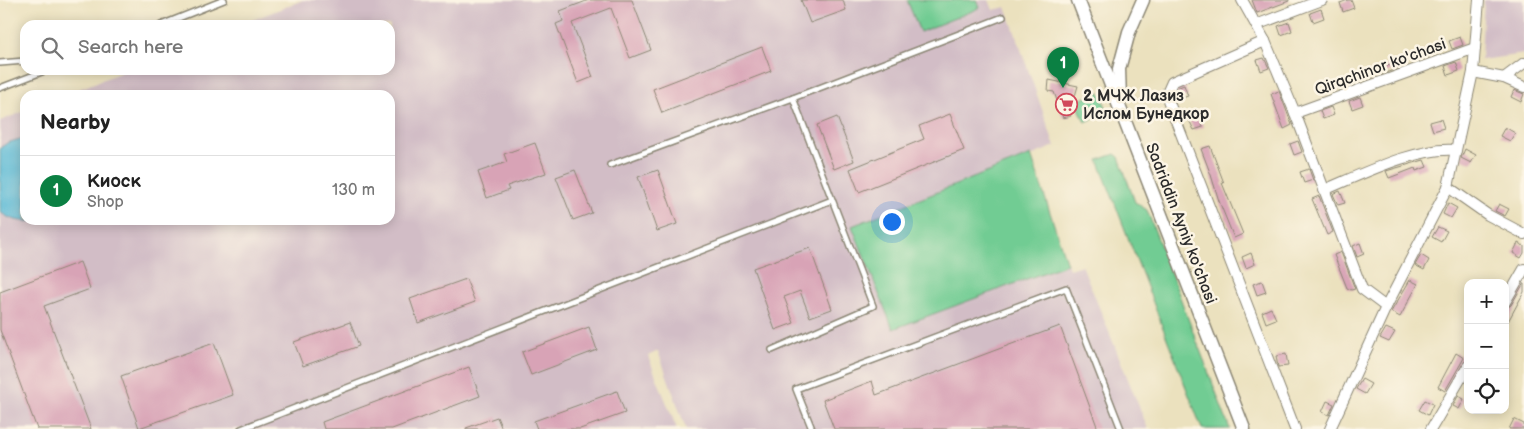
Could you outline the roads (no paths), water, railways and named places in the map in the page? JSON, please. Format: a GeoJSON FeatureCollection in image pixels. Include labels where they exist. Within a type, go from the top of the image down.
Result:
{"type":"FeatureCollection","features":[{"type":"Feature","properties":{"kind":"street","name":"Sadriddin Ayniy ko'chasi"},"geometry":{"type":"LineString","coordinates":[[1078,0],[1244,429]]}},
{"type":"Feature","properties":{"kind":"street"},"geometry":{"type":"LineString","coordinates":[[1120,108],[1119,69],[1129,32],[1143,0]]}},
{"type":"Feature","properties":{"kind":"street"},"geometry":{"type":"LineString","coordinates":[[1242,0],[1265,41],[1295,113],[1362,289],[1386,307]]}},
{"type":"Feature","properties":{"kind":"street"},"geometry":{"type":"LineString","coordinates":[[1256,26],[1322,0]]}},
{"type":"Feature","properties":{"kind":"street"},"geometry":{"type":"LineString","coordinates":[[1330,429],[1386,307],[1448,186],[1473,72],[1479,0]]}},
{"type":"Feature","properties":{"kind":"street"},"geometry":{"type":"LineString","coordinates":[[1265,41],[1172,82],[1168,91],[1168,100],[1295,429]]}},
{"type":"Feature","properties":{"kind":"street","name":"Qirqchinor ko'chasi"},"geometry":{"type":"LineString","coordinates":[[1295,113],[1475,48]]}},
{"type":"Feature","properties":{"kind":"street"},"geometry":{"type":"LineString","coordinates":[[1504,78],[1524,63]]}},
{"type":"Feature","properties":{"kind":"street"},"geometry":{"type":"LineString","coordinates":[[1473,72],[1504,78],[1524,87]]}},
{"type":"Feature","properties":{"kind":"street"},"geometry":{"type":"LineString","coordinates":[[1324,190],[1407,157],[1443,149],[1456,150]]}},
{"type":"Feature","properties":{"kind":"street"},"geometry":{"type":"LineString","coordinates":[[1448,186],[1488,215],[1524,234]]}},
{"type":"Feature","properties":{"kind":"street"},"geometry":{"type":"LineString","coordinates":[[1509,295],[1524,269]]}},
{"type":"Feature","properties":{"kind":"street"},"geometry":{"type":"LineString","coordinates":[[1431,429],[1466,369]]}},
{"type":"Feature","properties":{"kind":"lane"},"geometry":{"type":"LineString","coordinates":[[174,20],[224,0]]}},
{"type":"Feature","properties":{"kind":"lane"},"geometry":{"type":"LineString","coordinates":[[610,165],[793,98],[1003,17]]}},
{"type":"Feature","properties":{"kind":"lane"},"geometry":{"type":"LineString","coordinates":[[0,63],[20,61]]}},
{"type":"Feature","properties":{"kind":"lane"},"geometry":{"type":"LineString","coordinates":[[0,88],[33,75]]}},
{"type":"Feature","properties":{"kind":"lane"},"geometry":{"type":"LineString","coordinates":[[772,350],[873,306],[793,98]]}},
{"type":"Feature","properties":{"kind":"lane"},"geometry":{"type":"LineString","coordinates":[[241,429],[832,200]]}},
{"type":"Feature","properties":{"kind":"lane"},"geometry":{"type":"LineString","coordinates":[[812,429],[796,389],[1066,288],[1121,429]]}},
{"type":"Feature","properties":{"kind":"water"},"geometry":{"type":"Polygon","coordinates":[[[20,139],[20,220],[0,212],[0,148],[7,143],[20,139]]]}},
{"type":"Feature","properties":{"kind":"place","name":"Киоск"},"geometry":{"type":"Point","coordinates":[1063,88]}},
{"type":"Feature","properties":{"kind":"place","name":"2 МЧЖ Лазиз Ислом Бунедкор"},"geometry":{"type":"Point","coordinates":[1067,104]}}]}
